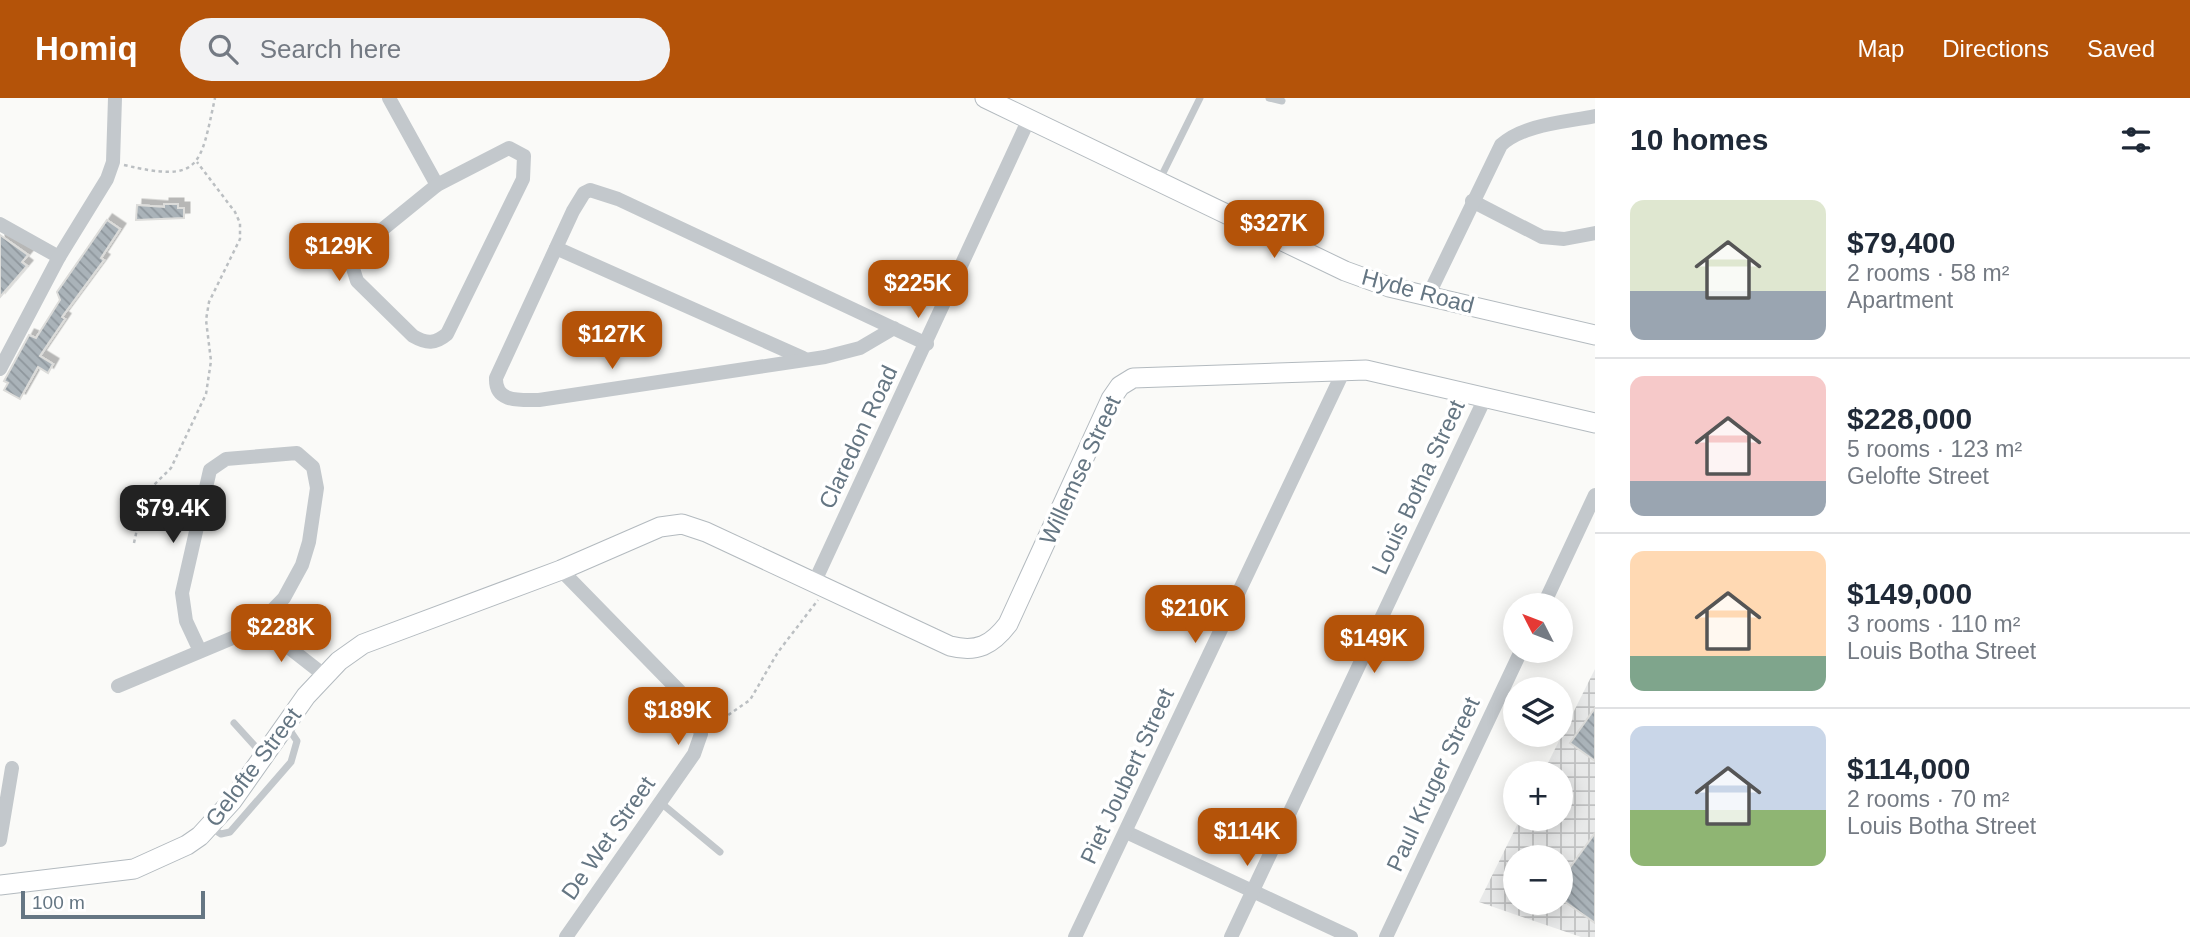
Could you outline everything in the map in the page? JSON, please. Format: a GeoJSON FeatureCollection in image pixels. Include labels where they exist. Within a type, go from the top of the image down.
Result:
{"type":"FeatureCollection","features":[{"type":"Feature","properties":{"kind":"street"},"geometry":{"type":"LineString","coordinates":[[0,369],[60,257],[107,179],[113,162],[115,98]]}},
{"type":"Feature","properties":{"kind":"street"},"geometry":{"type":"LineString","coordinates":[[389,98],[437,185]]}},
{"type":"Feature","properties":{"kind":"street","name":"Hyde Road"},"geometry":{"type":"LineString","coordinates":[[985,98],[1028,121],[1345,271],[1428,296],[1595,335]]}},
{"type":"Feature","properties":{"kind":"street"},"geometry":{"type":"LineString","coordinates":[[1428,296],[1495,155],[1507,140],[1532,130],[1595,116]]}},
{"type":"Feature","properties":{"kind":"street","name":"Claredon Road"},"geometry":{"type":"LineString","coordinates":[[821,583],[1028,121]]}},
{"type":"Feature","properties":{"kind":"street"},"geometry":{"type":"LineString","coordinates":[[509,148],[521,151],[526,161],[523,179],[447,334],[429,343],[413,337],[357,281],[351,262],[357,250],[437,185],[509,148]]}},
{"type":"Feature","properties":{"kind":"street"},"geometry":{"type":"LineString","coordinates":[[894,328],[860,348],[539,400],[504,397],[496,386],[496,378],[584,193],[597,190],[894,328],[927,344]]}},
{"type":"Feature","properties":{"kind":"street"},"geometry":{"type":"LineString","coordinates":[[1472,201],[1542,237],[1564,239],[1595,233]]}},
{"type":"Feature","properties":{"kind":"street"},"geometry":{"type":"LineString","coordinates":[[0,224],[60,257]]}},
{"type":"Feature","properties":{"kind":"street"},"geometry":{"type":"LineString","coordinates":[[556,248],[805,359]]}},
{"type":"Feature","properties":{"kind":"street","name":"Willemse Street"},"geometry":{"type":"LineString","coordinates":[[641,535],[674,523],[690,525],[821,583],[950,646],[972,650],[987,645],[1008,624],[1111,399],[1125,382],[1144,377],[1345,368],[1381,372],[1595,423]]}},
{"type":"Feature","properties":{"kind":"street","name":"Piet Joubert Street"},"geometry":{"type":"LineString","coordinates":[[1075,937],[1345,368]]}},
{"type":"Feature","properties":{"kind":"street","name":"Louis Botha Street"},"geometry":{"type":"LineString","coordinates":[[1231,937],[1485,398]]}},
{"type":"Feature","properties":{"kind":"street"},"geometry":{"type":"LineString","coordinates":[[118,687],[260,625],[285,598],[302,565],[316,505],[315,473],[310,463],[296,453],[226,459],[210,470],[182,593],[186,621],[200,651]]}},
{"type":"Feature","properties":{"kind":"street"},"geometry":{"type":"LineString","coordinates":[[1549,593],[1595,495]]}},
{"type":"Feature","properties":{"kind":"street","name":"Gelofte Street"},"geometry":{"type":"LineString","coordinates":[[0,885],[134,869],[163,859],[187,845],[209,826],[232,801],[286,724],[324,676],[363,644],[561,570],[641,535]]}},
{"type":"Feature","properties":{"kind":"street"},"geometry":{"type":"LineString","coordinates":[[561,570],[691,704],[701,734]]}},
{"type":"Feature","properties":{"kind":"street"},"geometry":{"type":"LineString","coordinates":[[260,625],[324,676]]}},
{"type":"Feature","properties":{"kind":"street","name":"Paul Kruger Street"},"geometry":{"type":"LineString","coordinates":[[1386,937],[1515,663]]}},
{"type":"Feature","properties":{"kind":"street","name":"De Wet Street"},"geometry":{"type":"LineString","coordinates":[[566,937],[695,754],[701,734]]}},
{"type":"Feature","properties":{"kind":"street"},"geometry":{"type":"LineString","coordinates":[[0,840],[12,768]]}},
{"type":"Feature","properties":{"kind":"street"},"geometry":{"type":"LineString","coordinates":[[1126,832],[1351,937]]}},
{"type":"Feature","properties":{"kind":"lane"},"geometry":{"type":"LineString","coordinates":[[1158,182],[1200,98]]}},
{"type":"Feature","properties":{"kind":"lane"},"geometry":{"type":"LineString","coordinates":[[1269,98],[1282,102]]}},
{"type":"Feature","properties":{"kind":"lane"},"geometry":{"type":"LineString","coordinates":[[234,723],[264,755]]}},
{"type":"Feature","properties":{"kind":"lane"},"geometry":{"type":"LineString","coordinates":[[209,826],[221,834],[230,832],[291,762],[297,741],[286,724]]}},
{"type":"Feature","properties":{"kind":"lane"},"geometry":{"type":"LineString","coordinates":[[661,803],[720,852]]}},
{"type":"Feature","properties":{"kind":"path"},"geometry":{"type":"LineString","coordinates":[[113,162],[164,173],[186,171],[197,162],[206,141],[215,98]]}},
{"type":"Feature","properties":{"kind":"path"},"geometry":{"type":"LineString","coordinates":[[134,543],[142,506],[152,486],[171,468],[206,394],[211,368],[206,320],[209,302],[240,239],[240,223],[235,212],[197,162]]}},
{"type":"Feature","properties":{"kind":"path"},"geometry":{"type":"LineString","coordinates":[[701,734],[750,700],[778,652],[794,635],[821,583]]}},
{"type":"Feature","properties":{"kind":"shaded area"},"geometry":{"type":"Polygon","coordinates":[[[1595,669],[1595,937],[1581,937],[1517,915],[1573,915],[1573,845],[1507,845],[1514,831],[1573,831],[1573,761],[1549,761],[1556,747],[1573,747],[1573,713],[1595,669]]]}},
{"type":"Feature","properties":{"kind":"shaded area"},"geometry":{"type":"Polygon","coordinates":[[[1503,853],[1503,910],[1479,902],[1503,853]]]}},
{"type":"Feature","properties":{"kind":"building"},"geometry":{"type":"Polygon","coordinates":[[[164,204],[178,204],[178,208],[184,208],[184,218],[136,220],[137,205],[164,207],[164,204]]]}},
{"type":"Feature","properties":{"kind":"building"},"geometry":{"type":"Polygon","coordinates":[[[107,220],[120,229],[101,258],[104,260],[62,317],[65,319],[40,356],[53,364],[48,373],[38,367],[20,399],[4,390],[8,383],[4,381],[29,335],[36,338],[60,300],[57,292],[107,220]]]}},
{"type":"Feature","properties":{"kind":"building"},"geometry":{"type":"Polygon","coordinates":[[[0,235],[28,255],[22,262],[27,266],[0,297],[0,235]]]}},
{"type":"Feature","properties":{"kind":"building"},"geometry":{"type":"Polygon","coordinates":[[[1595,708],[1595,761],[1573,745],[1573,739],[1595,708]]]}},
{"type":"Feature","properties":{"kind":"building"},"geometry":{"type":"Polygon","coordinates":[[[1595,833],[1595,923],[1573,907],[1573,863],[1595,833]]]}}]}
